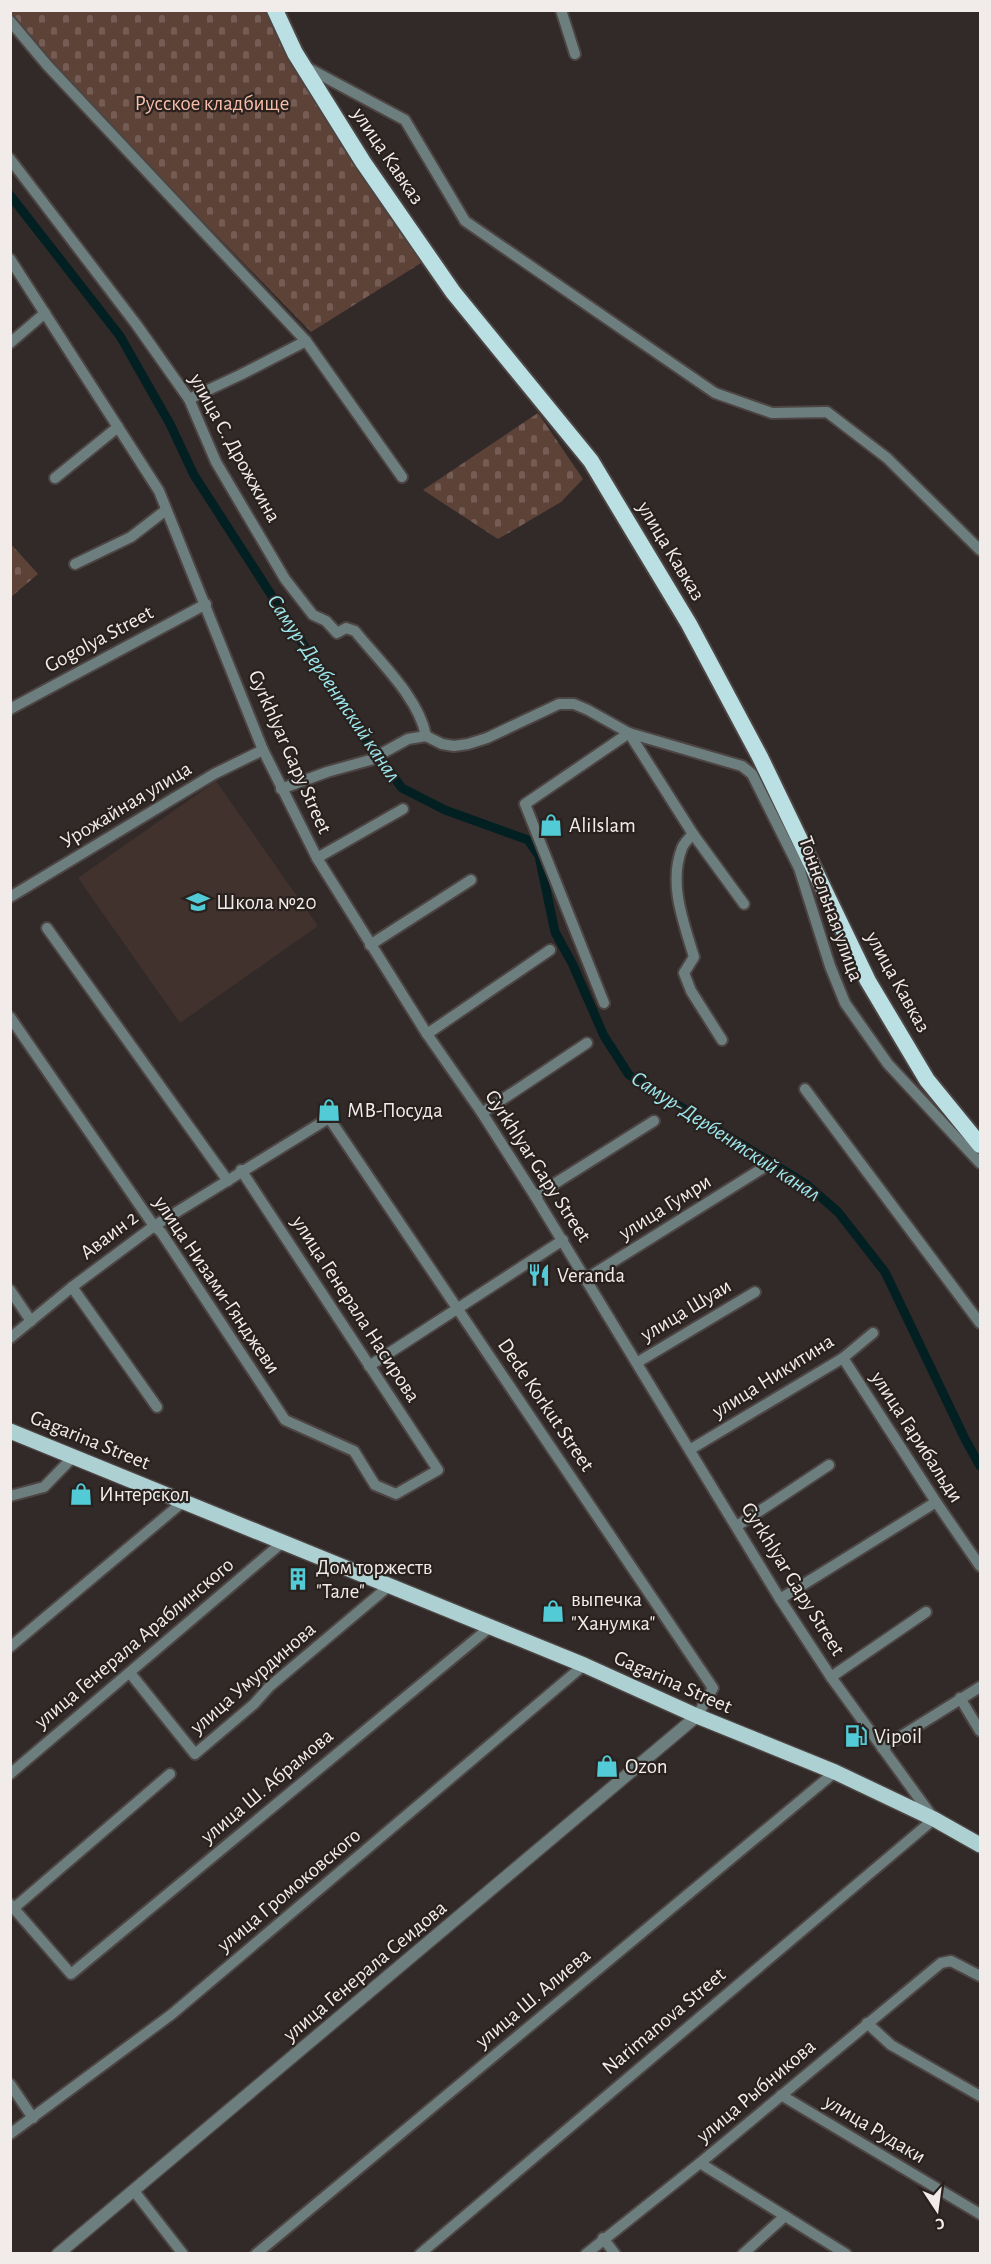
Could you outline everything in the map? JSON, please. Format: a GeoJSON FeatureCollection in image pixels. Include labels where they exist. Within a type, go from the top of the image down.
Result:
{"type":"FeatureCollection","features":[{"type":"Feature","properties":{"kind":"highway","name":"улица Кавказ"},"geometry":{"type":"LineString","coordinates":[[275,10],[303,66],[363,162],[453,292],[591,461],[689,624],[760,757],[868,981],[927,1080],[981,1145]]}},
{"type":"Feature","properties":{"kind":"main road","name":"Gagarina Street"},"geometry":{"type":"LineString","coordinates":[[10,1431],[284,1541],[835,1772],[934,1819],[981,1845]]}},
{"type":"Feature","properties":{"kind":"street"},"geometry":{"type":"LineString","coordinates":[[561,10],[575,54]]}},
{"type":"Feature","properties":{"kind":"street"},"geometry":{"type":"LineString","coordinates":[[10,21],[47,65],[306,341],[402,477]]}},
{"type":"Feature","properties":{"kind":"street"},"geometry":{"type":"LineString","coordinates":[[303,66],[405,120],[465,221],[715,393],[772,413],[827,412],[887,458],[981,550]]}},
{"type":"Feature","properties":{"kind":"street","name":"улица С. Дрожжина"},"geometry":{"type":"LineString","coordinates":[[10,159],[136,324],[189,399],[216,462],[285,579],[315,618],[326,621],[337,633],[346,628],[355,631],[417,707],[426,736]]}},
{"type":"Feature","properties":{"kind":"street"},"geometry":{"type":"LineString","coordinates":[[10,259],[159,491],[206,604]]}},
{"type":"Feature","properties":{"kind":"street"},"geometry":{"type":"LineString","coordinates":[[10,343],[45,313]]}},
{"type":"Feature","properties":{"kind":"street"},"geometry":{"type":"LineString","coordinates":[[189,399],[306,341]]}},
{"type":"Feature","properties":{"kind":"street"},"geometry":{"type":"LineString","coordinates":[[55,478],[118,427]]}},
{"type":"Feature","properties":{"kind":"street"},"geometry":{"type":"LineString","coordinates":[[75,564],[131,537],[166,510]]}},
{"type":"Feature","properties":{"kind":"street","name":"Gogolya Street"},"geometry":{"type":"LineString","coordinates":[[10,709],[206,604]]}},
{"type":"Feature","properties":{"kind":"street","name":"Gyrkhlyar Gapy Street"},"geometry":{"type":"LineString","coordinates":[[206,604],[263,750],[317,858],[427,1034],[536,1196],[780,1599],[831,1677],[934,1819]]}},
{"type":"Feature","properties":{"kind":"street"},"geometry":{"type":"LineString","coordinates":[[281,789],[327,772],[370,760],[408,738],[426,736],[442,744],[454,746],[468,744],[487,738],[559,704],[574,704],[629,733],[693,834],[744,904]]}},
{"type":"Feature","properties":{"kind":"street"},"geometry":{"type":"LineString","coordinates":[[604,1003],[525,804],[629,733]]}},
{"type":"Feature","properties":{"kind":"street","name":"Тоннельная улица"},"geometry":{"type":"LineString","coordinates":[[629,733],[733,762],[747,768],[752,774],[799,868],[830,966],[845,1003],[888,1064],[981,1163]]}},
{"type":"Feature","properties":{"kind":"street","name":"Урожайная улица"},"geometry":{"type":"LineString","coordinates":[[10,897],[214,774],[263,750]]}},
{"type":"Feature","properties":{"kind":"street"},"geometry":{"type":"LineString","coordinates":[[733,762],[760,757]]}},
{"type":"Feature","properties":{"kind":"street"},"geometry":{"type":"LineString","coordinates":[[317,858],[403,809]]}},
{"type":"Feature","properties":{"kind":"street"},"geometry":{"type":"LineString","coordinates":[[693,834],[682,846],[676,876],[680,909],[694,957],[684,973],[691,991],[722,1040]]}},
{"type":"Feature","properties":{"kind":"street"},"geometry":{"type":"LineString","coordinates":[[370,945],[471,880]]}},
{"type":"Feature","properties":{"kind":"street"},"geometry":{"type":"LineString","coordinates":[[46,928],[228,1181]]}},
{"type":"Feature","properties":{"kind":"street"},"geometry":{"type":"LineString","coordinates":[[427,1034],[550,950]]}},
{"type":"Feature","properties":{"kind":"street","name":"улица Низами-Гянджеви"},"geometry":{"type":"LineString","coordinates":[[10,1017],[154,1226],[161,1232],[285,1420],[354,1450],[375,1485],[396,1494],[438,1470]]}},
{"type":"Feature","properties":{"kind":"street"},"geometry":{"type":"LineString","coordinates":[[482,1113],[587,1043]]}},
{"type":"Feature","properties":{"kind":"street"},"geometry":{"type":"LineString","coordinates":[[805,1089],[981,1323]]}},
{"type":"Feature","properties":{"kind":"street","name":"Аваин 2"},"geometry":{"type":"LineString","coordinates":[[10,1338],[72,1287],[154,1226],[228,1181],[241,1170],[329,1118]]}},
{"type":"Feature","properties":{"kind":"street","name":"Dede Korkut Street"},"geometry":{"type":"LineString","coordinates":[[329,1118],[713,1688],[697,1716]]}},
{"type":"Feature","properties":{"kind":"street"},"geometry":{"type":"LineString","coordinates":[[536,1196],[654,1121]]}},
{"type":"Feature","properties":{"kind":"street","name":"улица Гумри"},"geometry":{"type":"LineString","coordinates":[[587,1278],[763,1168]]}},
{"type":"Feature","properties":{"kind":"street","name":"улица Генерала Насирова"},"geometry":{"type":"LineString","coordinates":[[241,1170],[438,1470]]}},
{"type":"Feature","properties":{"kind":"street"},"geometry":{"type":"LineString","coordinates":[[369,1366],[563,1240]]}},
{"type":"Feature","properties":{"kind":"street"},"geometry":{"type":"LineString","coordinates":[[72,1287],[157,1407]]}},
{"type":"Feature","properties":{"kind":"street"},"geometry":{"type":"LineString","coordinates":[[10,1290],[31,1321]]}},
{"type":"Feature","properties":{"kind":"street","name":"улица Шуаи"},"geometry":{"type":"LineString","coordinates":[[638,1362],[755,1292]]}},
{"type":"Feature","properties":{"kind":"street","name":"улица Никитина"},"geometry":{"type":"LineString","coordinates":[[691,1449],[843,1358],[873,1332]]}},
{"type":"Feature","properties":{"kind":"street","name":"улица Гарибальди"},"geometry":{"type":"LineString","coordinates":[[843,1358],[936,1502],[981,1566]]}},
{"type":"Feature","properties":{"kind":"street"},"geometry":{"type":"LineString","coordinates":[[10,1496],[44,1487],[73,1457]]}},
{"type":"Feature","properties":{"kind":"street"},"geometry":{"type":"LineString","coordinates":[[737,1526],[829,1465]]}},
{"type":"Feature","properties":{"kind":"street"},"geometry":{"type":"LineString","coordinates":[[10,1647],[184,1501]]}},
{"type":"Feature","properties":{"kind":"street"},"geometry":{"type":"LineString","coordinates":[[780,1599],[936,1502]]}},
{"type":"Feature","properties":{"kind":"street","name":"улица Генерала Араблинского"},"geometry":{"type":"LineString","coordinates":[[10,1774],[284,1541]]}},
{"type":"Feature","properties":{"kind":"street","name":"улица Умурдинова"},"geometry":{"type":"LineString","coordinates":[[130,1673],[195,1754],[254,1704],[269,1687],[388,1586]]}},
{"type":"Feature","properties":{"kind":"street"},"geometry":{"type":"LineString","coordinates":[[831,1677],[926,1612]]}},
{"type":"Feature","properties":{"kind":"street","name":"улица Ш. Абрамова"},"geometry":{"type":"LineString","coordinates":[[12,1906],[71,1974],[489,1628]]}},
{"type":"Feature","properties":{"kind":"street","name":"улица Громоковского"},"geometry":{"type":"LineString","coordinates":[[10,2134],[172,2014],[584,1665]]}},
{"type":"Feature","properties":{"kind":"street"},"geometry":{"type":"LineString","coordinates":[[882,1748],[981,1687]]}},
{"type":"Feature","properties":{"kind":"street"},"geometry":{"type":"LineString","coordinates":[[960,1698],[981,1731]]}},
{"type":"Feature","properties":{"kind":"street","name":"улица Генерала Сеидова"},"geometry":{"type":"LineString","coordinates":[[58,2253],[697,1716]]}},
{"type":"Feature","properties":{"kind":"street","name":"улица Ш. Алиева"},"geometry":{"type":"LineString","coordinates":[[256,2253],[835,1772]]}},
{"type":"Feature","properties":{"kind":"street"},"geometry":{"type":"LineString","coordinates":[[12,1906],[170,1774]]}},
{"type":"Feature","properties":{"kind":"street","name":"Narimanova Street"},"geometry":{"type":"LineString","coordinates":[[420,2253],[934,1819]]}},
{"type":"Feature","properties":{"kind":"street","name":"улица Рыбникова"},"geometry":{"type":"LineString","coordinates":[[586,2253],[700,2163],[941,1963],[951,1961],[981,1976]]}},
{"type":"Feature","properties":{"kind":"street"},"geometry":{"type":"LineString","coordinates":[[867,2023],[891,2045],[981,2096]]}},
{"type":"Feature","properties":{"kind":"street"},"geometry":{"type":"LineString","coordinates":[[10,2084],[33,2118]]}},
{"type":"Feature","properties":{"kind":"street","name":"улица Рудаки"},"geometry":{"type":"LineString","coordinates":[[781,2095],[981,2214]]}},
{"type":"Feature","properties":{"kind":"street"},"geometry":{"type":"LineString","coordinates":[[700,2163],[846,2253]]}},
{"type":"Feature","properties":{"kind":"street"},"geometry":{"type":"LineString","coordinates":[[134,2191],[183,2253]]}},
{"type":"Feature","properties":{"kind":"street"},"geometry":{"type":"LineString","coordinates":[[743,2253],[785,2216]]}},
{"type":"Feature","properties":{"kind":"street"},"geometry":{"type":"LineString","coordinates":[[603,2238],[615,2253]]}},
{"type":"Feature","properties":{"kind":"shaded area","name":"Школа №20"},"geometry":{"type":"Polygon","coordinates":[[[216,781],[318,926],[180,1023],[78,878],[216,781]]]}},
{"type":"Feature","properties":{"kind":"green space","name":"Русское кладбище"},"geometry":{"type":"Polygon","coordinates":[[[11,10],[265,11],[300,79],[421,263],[311,332],[110,126],[11,17],[11,10]]]}},
{"type":"Feature","properties":{"kind":"green space"},"geometry":{"type":"Polygon","coordinates":[[[538,413],[583,479],[561,502],[498,539],[423,490],[538,413]]]}},
{"type":"Feature","properties":{"kind":"green space"},"geometry":{"type":"Polygon","coordinates":[[[10,543],[38,574],[11,597],[10,597],[10,543]]]}},
{"type":"Feature","properties":{"kind":"waterway","name":"Самур-Дербентский канал"},"geometry":{"type":"LineString","coordinates":[[10,195],[120,336],[170,424],[194,475],[359,731],[402,788],[445,810],[528,840],[539,856],[555,932],[572,963],[604,1036],[629,1075],[806,1184],[838,1212],[885,1272],[980,1466]]}},
{"type":"Feature","properties":{"kind":"place","name":"AliIslam"},"geometry":{"type":"Point","coordinates":[551,825]}},
{"type":"Feature","properties":{"kind":"place","name":"Школа №20"},"geometry":{"type":"Point","coordinates":[198,902]}},
{"type":"Feature","properties":{"kind":"place","name":"МВ-Посуда"},"geometry":{"type":"Point","coordinates":[329,1110]}},
{"type":"Feature","properties":{"kind":"place","name":"Veranda"},"geometry":{"type":"Point","coordinates":[539,1275]}},
{"type":"Feature","properties":{"kind":"place","name":"Интерскол"},"geometry":{"type":"Point","coordinates":[81,1494]}},
{"type":"Feature","properties":{"kind":"place","name":"Дом торжеств \"Тале\""},"geometry":{"type":"Point","coordinates":[298,1579]}},
{"type":"Feature","properties":{"kind":"place","name":"выпечка \"Ханумка\""},"geometry":{"type":"Point","coordinates":[553,1611]}},
{"type":"Feature","properties":{"kind":"place","name":"Vipoil"},"geometry":{"type":"Point","coordinates":[856,1736]}},
{"type":"Feature","properties":{"kind":"place","name":"Ozon"},"geometry":{"type":"Point","coordinates":[607,1766]}}]}
